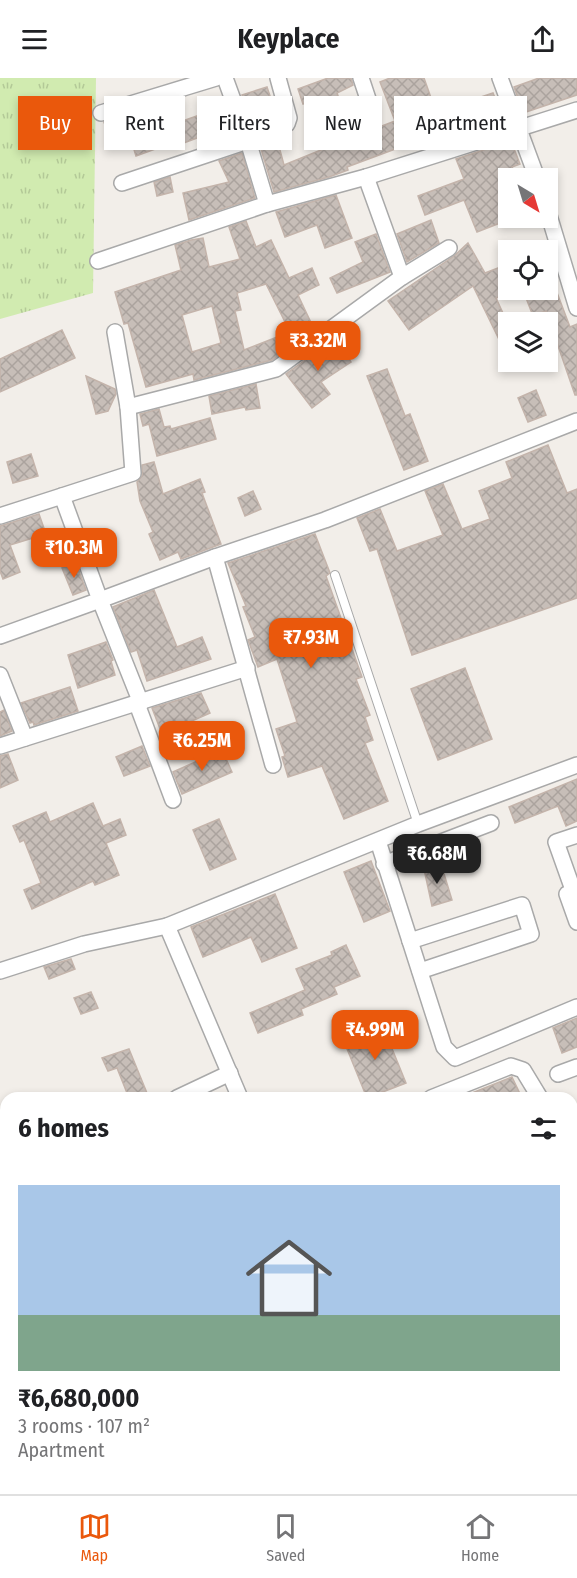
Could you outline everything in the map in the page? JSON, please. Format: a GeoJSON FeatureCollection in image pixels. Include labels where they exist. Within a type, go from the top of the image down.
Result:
{"type":"FeatureCollection","features":[{"type":"Feature","properties":{"kind":"street"},"geometry":{"type":"LineString","coordinates":[[102,113],[216,78]]}},
{"type":"Feature","properties":{"kind":"street"},"geometry":{"type":"LineString","coordinates":[[225,78],[232,96]]}},
{"type":"Feature","properties":{"kind":"street"},"geometry":{"type":"LineString","coordinates":[[278,78],[283,96]]}},
{"type":"Feature","properties":{"kind":"street"},"geometry":{"type":"LineString","coordinates":[[361,78],[367,96]]}},
{"type":"Feature","properties":{"kind":"street"},"geometry":{"type":"LineString","coordinates":[[500,78],[507,96]]}},
{"type":"Feature","properties":{"kind":"street"},"geometry":{"type":"LineString","coordinates":[[527,125],[577,110]]}},
{"type":"Feature","properties":{"kind":"street"},"geometry":{"type":"LineString","coordinates":[[527,148],[534,168]]}},
{"type":"Feature","properties":{"kind":"street"},"geometry":{"type":"LineString","coordinates":[[122,183],[221,150]]}},
{"type":"Feature","properties":{"kind":"street"},"geometry":{"type":"LineString","coordinates":[[251,150],[267,204]]}},
{"type":"Feature","properties":{"kind":"street"},"geometry":{"type":"LineString","coordinates":[[98,261],[267,204],[366,177],[449,150]]}},
{"type":"Feature","properties":{"kind":"street"},"geometry":{"type":"LineString","coordinates":[[366,177],[402,277]]}},
{"type":"Feature","properties":{"kind":"street"},"geometry":{"type":"LineString","coordinates":[[555,228],[571,263],[577,308]]}},
{"type":"Feature","properties":{"kind":"street"},"geometry":{"type":"LineString","coordinates":[[128,407],[276,369],[402,277],[449,248]]}},
{"type":"Feature","properties":{"kind":"street"},"geometry":{"type":"LineString","coordinates":[[0,516],[133,473],[128,407],[115,332]]}},
{"type":"Feature","properties":{"kind":"street"},"geometry":{"type":"LineString","coordinates":[[0,636],[215,556],[325,520],[577,421]]}},
{"type":"Feature","properties":{"kind":"street"},"geometry":{"type":"LineString","coordinates":[[62,496],[173,800]]}},
{"type":"Feature","properties":{"kind":"street"},"geometry":{"type":"LineString","coordinates":[[215,556],[273,765]]}},
{"type":"Feature","properties":{"kind":"street"},"geometry":{"type":"LineString","coordinates":[[0,746],[247,668]]}},
{"type":"Feature","properties":{"kind":"street"},"geometry":{"type":"LineString","coordinates":[[0,675],[25,738]]}},
{"type":"Feature","properties":{"kind":"street"},"geometry":{"type":"LineString","coordinates":[[0,971],[84,944],[167,926],[418,824],[577,765]]}},
{"type":"Feature","properties":{"kind":"street"},"geometry":{"type":"LineString","coordinates":[[384,864],[491,823]]}},
{"type":"Feature","properties":{"kind":"street"},"geometry":{"type":"LineString","coordinates":[[577,835],[556,842],[577,901]]}},
{"type":"Feature","properties":{"kind":"street"},"geometry":{"type":"LineString","coordinates":[[378,841],[444,1047],[455,1058],[577,1007]]}},
{"type":"Feature","properties":{"kind":"street"},"geometry":{"type":"LineString","coordinates":[[563,882],[577,922]]}},
{"type":"Feature","properties":{"kind":"street"},"geometry":{"type":"LineString","coordinates":[[410,941],[522,905],[531,934],[420,971]]}},
{"type":"Feature","properties":{"kind":"street"},"geometry":{"type":"LineString","coordinates":[[167,926],[238,1092]]}},
{"type":"Feature","properties":{"kind":"street"},"geometry":{"type":"LineString","coordinates":[[446,1092],[511,1066],[523,1070],[536,1092]]}},
{"type":"Feature","properties":{"kind":"street"},"geometry":{"type":"LineString","coordinates":[[558,1074],[577,1067]]}},
{"type":"Feature","properties":{"kind":"street"},"geometry":{"type":"LineString","coordinates":[[190,1092],[230,1073]]}},
{"type":"Feature","properties":{"kind":"lane"},"geometry":{"type":"LineString","coordinates":[[335,575],[418,824]]}},
{"type":"Feature","properties":{"kind":"green space"},"geometry":{"type":"Polygon","coordinates":[[[0,78],[96,78],[93,293],[0,319],[0,78]]]}},
{"type":"Feature","properties":{"kind":"building"},"geometry":{"type":"Polygon","coordinates":[[[328,78],[351,78],[353,85],[337,93],[338,96],[304,96],[303,104],[298,89],[328,78]]]}},
{"type":"Feature","properties":{"kind":"building"},"geometry":{"type":"Polygon","coordinates":[[[390,78],[424,78],[430,96],[394,96],[394,118],[380,82],[390,78]]]}},
{"type":"Feature","properties":{"kind":"building"},"geometry":{"type":"Polygon","coordinates":[[[539,78],[577,78],[577,95],[527,112],[527,96],[517,96],[514,87],[539,78]]]}},
{"type":"Feature","properties":{"kind":"building"},"geometry":{"type":"Polygon","coordinates":[[[267,87],[270,96],[242,96],[267,87]]]}},
{"type":"Feature","properties":{"kind":"building"},"geometry":{"type":"Polygon","coordinates":[[[197,116],[197,138],[185,143],[185,120],[197,116]]]}},
{"type":"Feature","properties":{"kind":"building"},"geometry":{"type":"Polygon","coordinates":[[[394,121],[394,149],[347,167],[348,170],[329,177],[274,192],[261,150],[280,150],[284,165],[321,150],[382,150],[382,126],[394,121]]]}},
{"type":"Feature","properties":{"kind":"building"},"geometry":{"type":"Polygon","coordinates":[[[134,150],[152,150],[136,156],[134,150]]]}},
{"type":"Feature","properties":{"kind":"building"},"geometry":{"type":"Polygon","coordinates":[[[484,150],[515,150],[520,164],[512,168],[498,168],[498,224],[477,232],[464,200],[425,215],[418,196],[464,179],[456,159],[484,150]]]}},
{"type":"Feature","properties":{"kind":"building"},"geometry":{"type":"Polygon","coordinates":[[[242,153],[255,198],[189,220],[183,193],[229,182],[219,161],[242,153]]]}},
{"type":"Feature","properties":{"kind":"building"},"geometry":{"type":"Polygon","coordinates":[[[170,177],[173,192],[157,196],[154,182],[170,177]]]}},
{"type":"Feature","properties":{"kind":"building"},"geometry":{"type":"Polygon","coordinates":[[[336,195],[352,238],[325,248],[317,225],[285,237],[276,212],[336,195]]]}},
{"type":"Feature","properties":{"kind":"building"},"geometry":{"type":"Polygon","coordinates":[[[431,220],[439,243],[407,262],[397,234],[431,220]]]}},
{"type":"Feature","properties":{"kind":"building"},"geometry":{"type":"Polygon","coordinates":[[[246,221],[256,247],[271,240],[289,278],[312,268],[319,285],[298,295],[314,329],[272,360],[194,380],[193,374],[146,387],[128,323],[124,324],[115,292],[181,270],[175,245],[191,240],[203,238],[209,267],[240,259],[229,227],[246,221]],[[266,284],[237,293],[241,310],[235,311],[244,350],[290,332],[266,284]],[[212,306],[182,315],[192,352],[221,343],[212,306]]]}},
{"type":"Feature","properties":{"kind":"building"},"geometry":{"type":"Polygon","coordinates":[[[376,234],[390,272],[337,293],[330,278],[363,262],[355,242],[376,234]]]}},
{"type":"Feature","properties":{"kind":"building"},"geometry":{"type":"Polygon","coordinates":[[[468,243],[485,273],[498,268],[498,297],[496,298],[502,312],[498,312],[498,337],[473,286],[409,330],[388,301],[454,256],[468,243]]]}},
{"type":"Feature","properties":{"kind":"building"},"geometry":{"type":"Polygon","coordinates":[[[558,295],[570,327],[577,324],[577,395],[575,395],[558,346],[558,312],[531,312],[527,300],[558,300],[558,295]]]}},
{"type":"Feature","properties":{"kind":"building"},"geometry":{"type":"Polygon","coordinates":[[[62,330],[75,358],[0,392],[0,359],[62,330]]]}},
{"type":"Feature","properties":{"kind":"building"},"geometry":{"type":"Polygon","coordinates":[[[336,338],[351,362],[321,382],[330,394],[312,408],[286,374],[336,338]]]}},
{"type":"Feature","properties":{"kind":"building"},"geometry":{"type":"Polygon","coordinates":[[[387,369],[405,416],[410,414],[428,461],[404,470],[367,376],[387,369]]]}},
{"type":"Feature","properties":{"kind":"building"},"geometry":{"type":"Polygon","coordinates":[[[86,376],[115,389],[116,394],[108,411],[96,414],[86,376]]]}},
{"type":"Feature","properties":{"kind":"building"},"geometry":{"type":"Polygon","coordinates":[[[256,384],[260,408],[246,410],[245,407],[212,414],[209,396],[256,384]]]}},
{"type":"Feature","properties":{"kind":"building"},"geometry":{"type":"Polygon","coordinates":[[[536,390],[546,415],[528,422],[518,398],[536,390]]]}},
{"type":"Feature","properties":{"kind":"building"},"geometry":{"type":"Polygon","coordinates":[[[159,409],[164,427],[170,426],[171,429],[210,418],[216,439],[157,456],[149,424],[143,426],[140,414],[159,409]]]}},
{"type":"Feature","properties":{"kind":"building"},"geometry":{"type":"Polygon","coordinates":[[[548,445],[567,493],[577,489],[577,598],[412,655],[377,549],[370,551],[357,518],[380,509],[397,551],[443,535],[425,491],[443,484],[462,529],[490,519],[479,491],[512,478],[506,462],[548,445]]]}},
{"type":"Feature","properties":{"kind":"building"},"geometry":{"type":"Polygon","coordinates":[[[31,454],[38,476],[13,483],[7,462],[31,454]]]}},
{"type":"Feature","properties":{"kind":"building"},"geometry":{"type":"Polygon","coordinates":[[[154,462],[163,494],[200,479],[205,492],[202,493],[221,544],[181,559],[178,552],[160,560],[149,534],[153,532],[140,501],[137,482],[142,476],[142,465],[154,462]]]}},
{"type":"Feature","properties":{"kind":"building"},"geometry":{"type":"Polygon","coordinates":[[[253,491],[261,509],[245,516],[238,498],[253,491]]]}},
{"type":"Feature","properties":{"kind":"building"},"geometry":{"type":"Polygon","coordinates":[[[39,514],[46,534],[10,545],[20,572],[3,579],[0,571],[0,526],[39,514]]]}},
{"type":"Feature","properties":{"kind":"building"},"geometry":{"type":"Polygon","coordinates":[[[315,534],[330,573],[326,576],[362,677],[356,679],[370,715],[365,717],[373,740],[365,743],[388,801],[344,819],[322,766],[288,777],[282,757],[285,756],[276,729],[297,722],[277,659],[258,667],[248,640],[255,637],[243,607],[246,606],[228,563],[315,534]]]}},
{"type":"Feature","properties":{"kind":"building"},"geometry":{"type":"Polygon","coordinates":[[[76,563],[86,590],[73,595],[62,568],[76,563]]]}},
{"type":"Feature","properties":{"kind":"building"},"geometry":{"type":"Polygon","coordinates":[[[154,590],[177,647],[202,637],[211,659],[147,681],[137,650],[131,652],[113,607],[154,590]]]}},
{"type":"Feature","properties":{"kind":"building"},"geometry":{"type":"Polygon","coordinates":[[[106,642],[113,660],[111,661],[115,675],[78,688],[68,655],[106,642]]]}},
{"type":"Feature","properties":{"kind":"building"},"geometry":{"type":"Polygon","coordinates":[[[465,668],[492,739],[438,760],[411,689],[465,668]]]}},
{"type":"Feature","properties":{"kind":"building"},"geometry":{"type":"Polygon","coordinates":[[[70,687],[78,711],[34,725],[33,722],[30,723],[21,703],[70,687]]]}},
{"type":"Feature","properties":{"kind":"building"},"geometry":{"type":"Polygon","coordinates":[[[201,693],[210,713],[162,734],[152,708],[201,693]]]}},
{"type":"Feature","properties":{"kind":"building"},"geometry":{"type":"Polygon","coordinates":[[[4,710],[12,731],[0,736],[0,712],[4,710]]]}},
{"type":"Feature","properties":{"kind":"building"},"geometry":{"type":"Polygon","coordinates":[[[142,746],[150,766],[124,776],[116,757],[142,746]]]}},
{"type":"Feature","properties":{"kind":"building"},"geometry":{"type":"Polygon","coordinates":[[[222,750],[232,772],[182,794],[173,772],[222,750]]]}},
{"type":"Feature","properties":{"kind":"building"},"geometry":{"type":"Polygon","coordinates":[[[8,754],[18,780],[0,788],[0,756],[8,754]]]}},
{"type":"Feature","properties":{"kind":"building"},"geometry":{"type":"Polygon","coordinates":[[[577,779],[577,821],[566,826],[558,806],[515,823],[509,807],[577,779]]]}},
{"type":"Feature","properties":{"kind":"building"},"geometry":{"type":"Polygon","coordinates":[[[93,803],[103,826],[120,819],[126,835],[106,843],[119,875],[95,885],[93,881],[32,909],[24,890],[41,883],[24,840],[20,842],[13,826],[46,812],[50,822],[93,803]]]}},
{"type":"Feature","properties":{"kind":"building"},"geometry":{"type":"Polygon","coordinates":[[[219,819],[236,859],[210,870],[193,830],[219,819]]]}},
{"type":"Feature","properties":{"kind":"building"},"geometry":{"type":"Polygon","coordinates":[[[371,861],[390,911],[364,922],[344,872],[371,861]]]}},
{"type":"Feature","properties":{"kind":"building"},"geometry":{"type":"Polygon","coordinates":[[[441,864],[452,900],[432,906],[424,869],[441,864]]]}},
{"type":"Feature","properties":{"kind":"building"},"geometry":{"type":"Polygon","coordinates":[[[275,894],[297,948],[262,962],[251,937],[203,957],[191,927],[275,894]]]}},
{"type":"Feature","properties":{"kind":"building"},"geometry":{"type":"Polygon","coordinates":[[[346,945],[360,976],[334,987],[337,994],[301,1009],[303,1015],[258,1033],[250,1013],[305,990],[296,969],[332,955],[331,952],[346,945]]]}},
{"type":"Feature","properties":{"kind":"building"},"geometry":{"type":"Polygon","coordinates":[[[71,959],[75,969],[49,979],[44,967],[71,959]]]}},
{"type":"Feature","properties":{"kind":"building"},"geometry":{"type":"Polygon","coordinates":[[[91,992],[98,1008],[81,1014],[74,998],[91,992]]]}},
{"type":"Feature","properties":{"kind":"building"},"geometry":{"type":"Polygon","coordinates":[[[577,1018],[577,1047],[562,1053],[553,1028],[577,1018]]]}},
{"type":"Feature","properties":{"kind":"building"},"geometry":{"type":"Polygon","coordinates":[[[382,1024],[406,1083],[383,1092],[365,1092],[343,1039],[382,1024]]]}},
{"type":"Feature","properties":{"kind":"building"},"geometry":{"type":"Polygon","coordinates":[[[129,1049],[147,1092],[127,1092],[117,1068],[108,1071],[102,1058],[129,1049]]]}},
{"type":"Feature","properties":{"kind":"building"},"geometry":{"type":"Polygon","coordinates":[[[512,1077],[519,1092],[474,1092],[512,1077]]]}}]}
